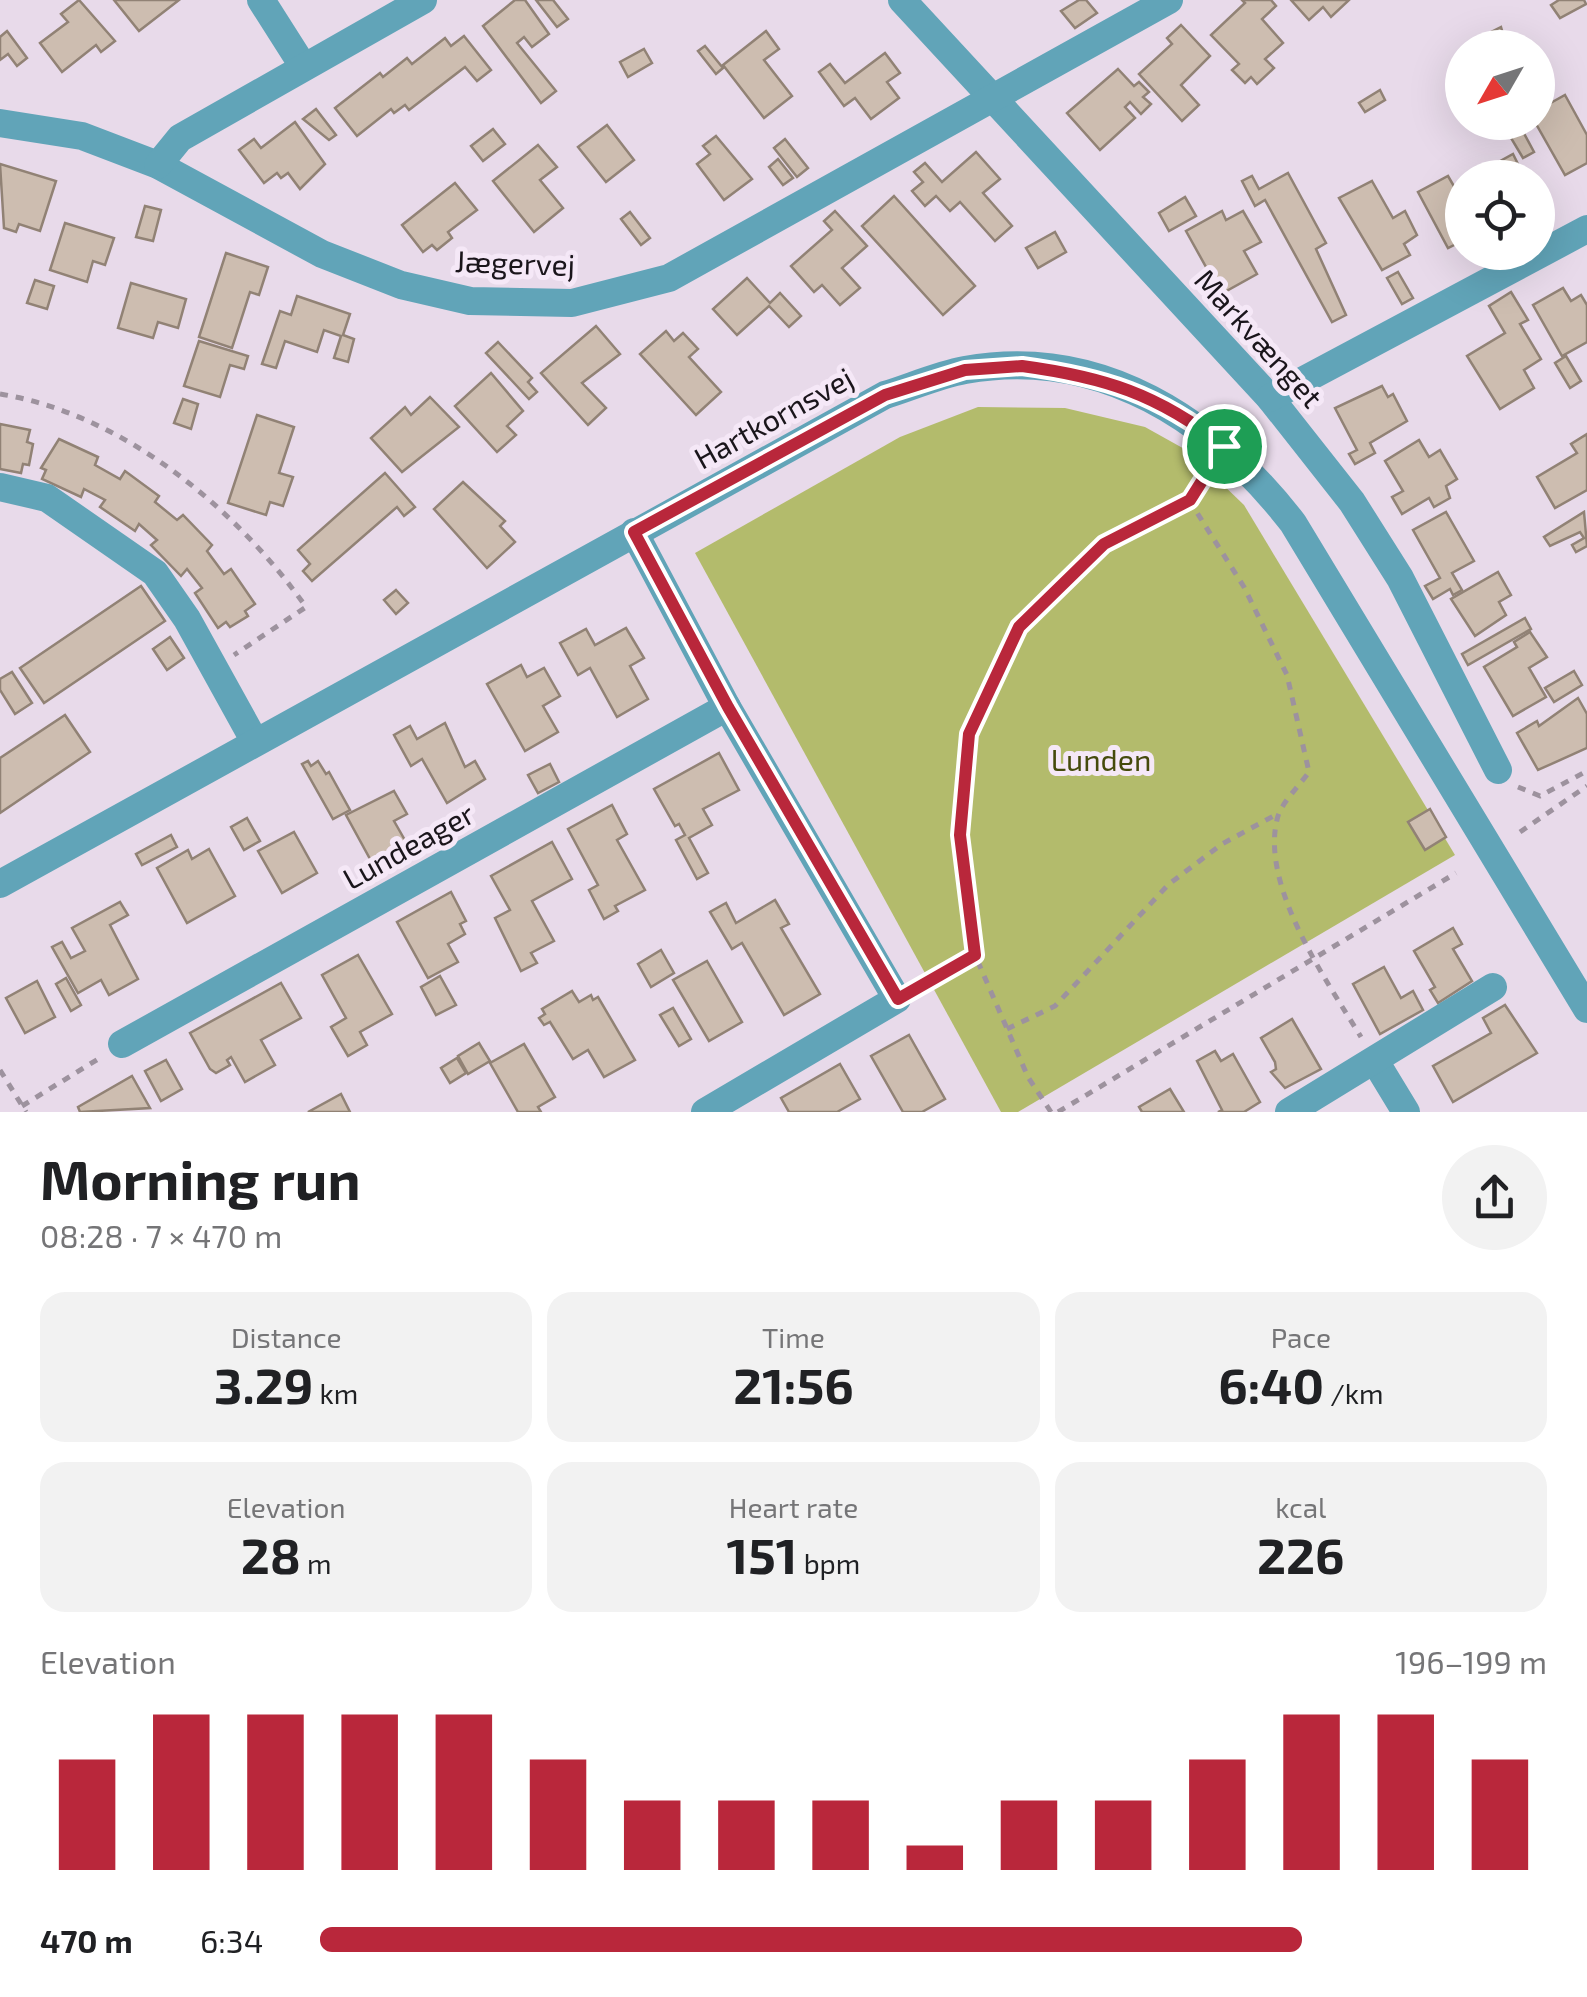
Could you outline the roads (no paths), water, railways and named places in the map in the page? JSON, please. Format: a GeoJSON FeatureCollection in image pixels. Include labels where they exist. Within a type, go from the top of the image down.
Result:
{"type":"FeatureCollection","features":[{"type":"Feature","properties":{"kind":"street"},"geometry":{"type":"LineString","coordinates":[[261,0],[303,66]]}},
{"type":"Feature","properties":{"kind":"street"},"geometry":{"type":"LineString","coordinates":[[158,165],[180,138],[423,0]]}},
{"type":"Feature","properties":{"kind":"street","name":"Markvænget"},"geometry":{"type":"LineString","coordinates":[[902,0],[1270,398],[1352,502],[1400,578],[1498,770]]}},
{"type":"Feature","properties":{"kind":"street","name":"Jægervej"},"geometry":{"type":"LineString","coordinates":[[0,123],[82,136],[158,165],[322,254],[401,286],[470,301],[572,303],[669,278],[1168,0]]}},
{"type":"Feature","properties":{"kind":"street"},"geometry":{"type":"LineString","coordinates":[[1270,398],[1587,229]]}},
{"type":"Feature","properties":{"kind":"street","name":"Hartkornsvej"},"geometry":{"type":"LineString","coordinates":[[0,884],[885,395],[965,370],[1022,366],[1086,375],[1137,391],[1190,420],[1256,476],[1293,523],[1587,1009]]}},
{"type":"Feature","properties":{"kind":"street"},"geometry":{"type":"LineString","coordinates":[[0,487],[47,498],[155,573],[256,742]]}},
{"type":"Feature","properties":{"kind":"street"},"geometry":{"type":"LineString","coordinates":[[634,532],[728,707],[898,999],[705,1112]]}},
{"type":"Feature","properties":{"kind":"street","name":"Lundeager"},"geometry":{"type":"LineString","coordinates":[[122,1044],[728,707]]}},
{"type":"Feature","properties":{"kind":"street"},"geometry":{"type":"LineString","coordinates":[[1289,1112],[1492,987]]}},
{"type":"Feature","properties":{"kind":"street"},"geometry":{"type":"LineString","coordinates":[[1375,1060],[1406,1112]]}},
{"type":"Feature","properties":{"kind":"park label","name":"Lunden"},"geometry":{"type":"Point","coordinates":[1101,761]}}]}
